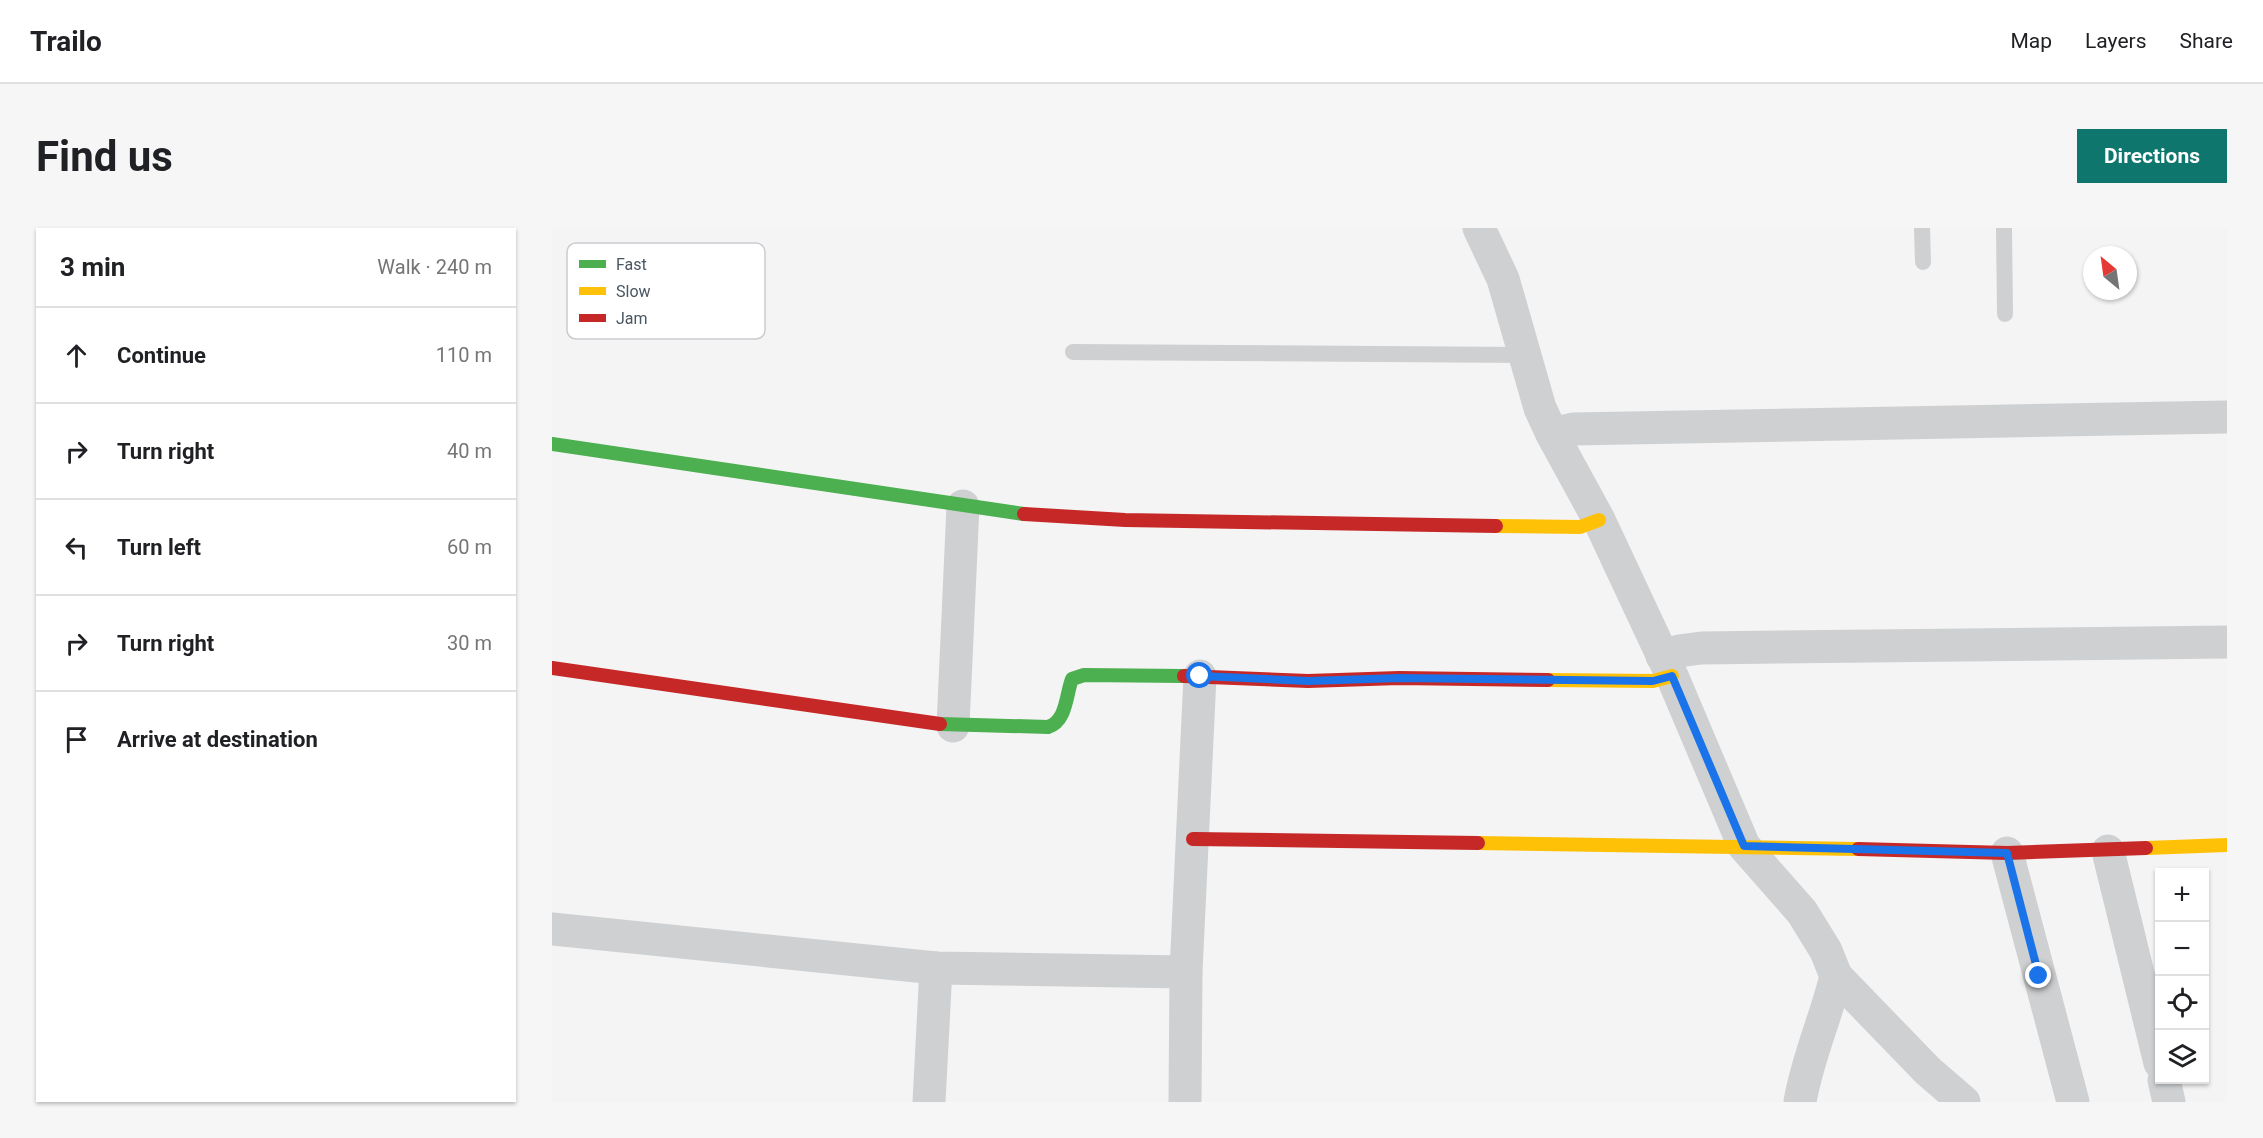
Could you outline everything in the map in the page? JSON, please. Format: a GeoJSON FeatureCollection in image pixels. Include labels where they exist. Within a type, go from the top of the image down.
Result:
{"type":"FeatureCollection","features":[{"type":"Feature","properties":{"kind":"street"},"geometry":{"type":"LineString","coordinates":[[1479,228],[1503,279],[1540,408],[1599,520],[1667,666],[1744,846],[1802,912],[1826,951],[1836,976],[1928,1071],[1964,1102]]}},
{"type":"Feature","properties":{"kind":"street"},"geometry":{"type":"LineString","coordinates":[[1552,434],[1573,429],[2227,417]]}},
{"type":"Feature","properties":{"kind":"street"},"geometry":{"type":"LineString","coordinates":[[552,444],[1042,516],[1137,520],[1580,527],[1599,520]]}},
{"type":"Feature","properties":{"kind":"street"},"geometry":{"type":"LineString","coordinates":[[953,726],[963,506]]}},
{"type":"Feature","properties":{"kind":"street"},"geometry":{"type":"LineString","coordinates":[[552,668],[953,726],[1041,728],[1055,724],[1062,716],[1067,690],[1072,679],[1084,675],[1200,676],[1308,681],[1399,678],[1653,681],[1679,651],[1701,648],[2227,642]]}},
{"type":"Feature","properties":{"kind":"street"},"geometry":{"type":"LineString","coordinates":[[1185,1102],[1186,972],[1200,676]]}},
{"type":"Feature","properties":{"kind":"street"},"geometry":{"type":"LineString","coordinates":[[1193,839],[1744,846],[2007,853],[2227,845]]}},
{"type":"Feature","properties":{"kind":"street"},"geometry":{"type":"LineString","coordinates":[[2108,850],[2155,1043]]}},
{"type":"Feature","properties":{"kind":"street"},"geometry":{"type":"LineString","coordinates":[[2007,853],[2073,1102]]}},
{"type":"Feature","properties":{"kind":"street"},"geometry":{"type":"LineString","coordinates":[[552,929],[936,968],[1186,972]]}},
{"type":"Feature","properties":{"kind":"street"},"geometry":{"type":"LineString","coordinates":[[929,1102],[936,968]]}},
{"type":"Feature","properties":{"kind":"street"},"geometry":{"type":"LineString","coordinates":[[1800,1102],[1836,976]]}},
{"type":"Feature","properties":{"kind":"street"},"geometry":{"type":"LineString","coordinates":[[2165,1084],[2169,1102]]}},
{"type":"Feature","properties":{"kind":"lane"},"geometry":{"type":"LineString","coordinates":[[1922,228],[1923,262]]}},
{"type":"Feature","properties":{"kind":"lane"},"geometry":{"type":"LineString","coordinates":[[2004,228],[2005,314]]}},
{"type":"Feature","properties":{"kind":"lane"},"geometry":{"type":"LineString","coordinates":[[1073,352],[1526,355]]}},
{"type":"Feature","properties":{"kind":"traffic: fast"},"geometry":{"type":"LineString","coordinates":[[552,444],[1024,514]]}},
{"type":"Feature","properties":{"kind":"traffic: fast"},"geometry":{"type":"LineString","coordinates":[[940,724],[1048,727],[1059,719],[1072,679],[1084,675],[1184,676]]}},
{"type":"Feature","properties":{"kind":"traffic: slow"},"geometry":{"type":"LineString","coordinates":[[1496,526],[1580,527],[1599,520]]}},
{"type":"Feature","properties":{"kind":"traffic: slow"},"geometry":{"type":"LineString","coordinates":[[1548,680],[1653,681],[1672,676]]}},
{"type":"Feature","properties":{"kind":"traffic: slow"},"geometry":{"type":"LineString","coordinates":[[1478,843],[1858,849]]}},
{"type":"Feature","properties":{"kind":"traffic: slow"},"geometry":{"type":"LineString","coordinates":[[2146,848],[2227,845]]}},
{"type":"Feature","properties":{"kind":"traffic: jam"},"geometry":{"type":"LineString","coordinates":[[1024,514],[1125,520],[1496,526]]}},
{"type":"Feature","properties":{"kind":"traffic: jam"},"geometry":{"type":"LineString","coordinates":[[552,668],[940,724]]}},
{"type":"Feature","properties":{"kind":"traffic: jam"},"geometry":{"type":"LineString","coordinates":[[1184,676],[1308,681],[1399,678],[1548,680]]}},
{"type":"Feature","properties":{"kind":"traffic: jam"},"geometry":{"type":"LineString","coordinates":[[1193,839],[1478,843]]}},
{"type":"Feature","properties":{"kind":"traffic: jam"},"geometry":{"type":"LineString","coordinates":[[1858,849],[2007,853],[2146,848]]}},
{"type":"Feature","properties":{"kind":"route"},"geometry":{"type":"LineString","coordinates":[[1200,676],[1308,681],[1399,678],[1653,681],[1672,676],[1744,846],[2007,853],[2039,976]]}}]}
